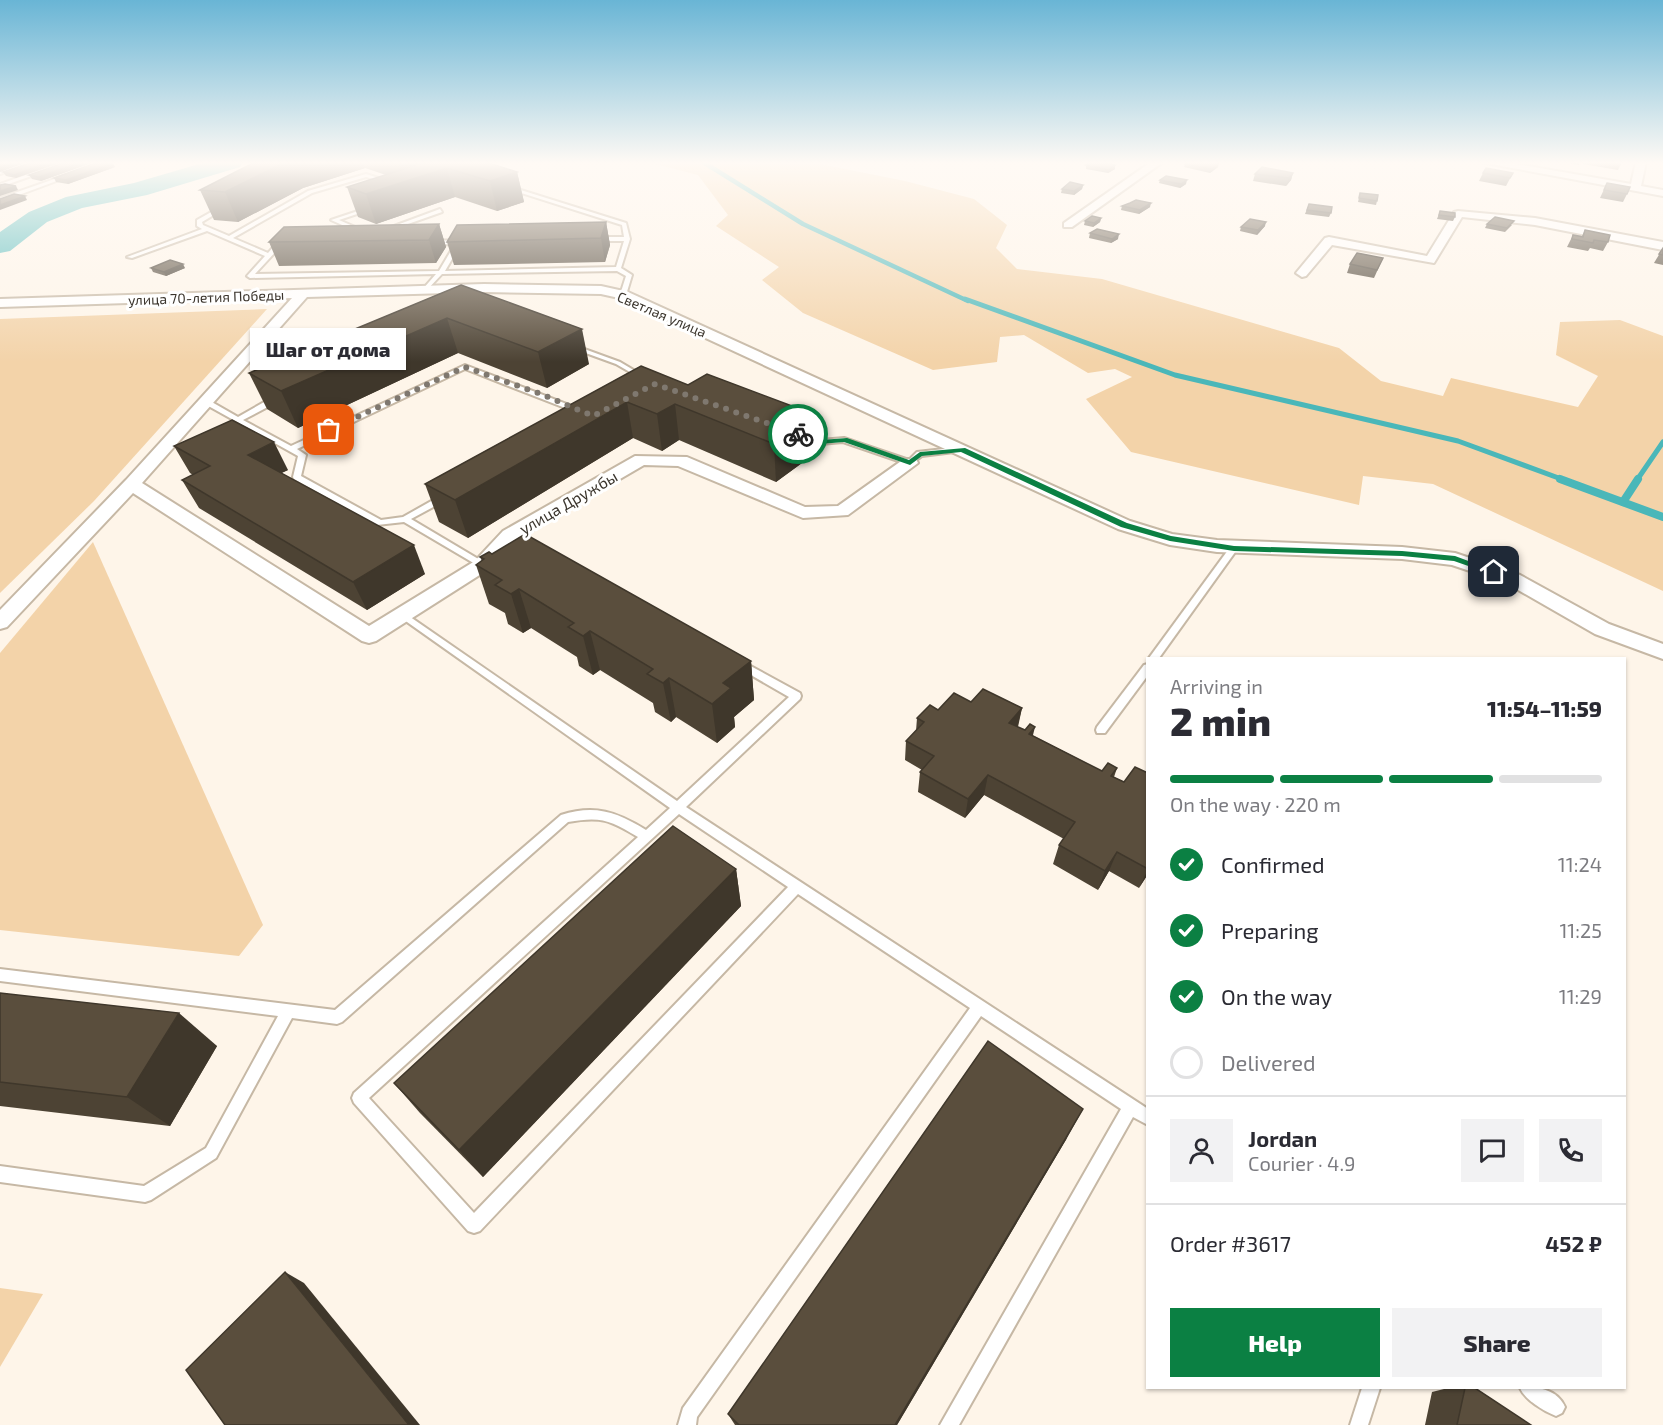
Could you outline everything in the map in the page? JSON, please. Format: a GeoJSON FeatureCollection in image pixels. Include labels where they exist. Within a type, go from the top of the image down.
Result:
{"type":"FeatureCollection","features":[{"type":"Feature","properties":{"kind":"street"},"geometry":{"type":"LineString","coordinates":[[1302,273],[1329,241],[1430,260],[1449,228]]}},
{"type":"Feature","properties":{"kind":"street"},"geometry":{"type":"LineString","coordinates":[[1571,228],[1663,246]]}},
{"type":"Feature","properties":{"kind":"street","name":"Светлая улица"},"geometry":{"type":"LineString","coordinates":[[302,295],[550,288],[601,290],[623,295],[1124,525],[1170,539],[1234,548],[1402,553],[1455,559],[1513,579],[1602,628],[1663,652]]}},
{"type":"Feature","properties":{"kind":"street","name":"улица 70-летия Победы"},"geometry":{"type":"LineString","coordinates":[[0,303],[302,295]]}},
{"type":"Feature","properties":{"kind":"street","name":"улица 70-летия Победы"},"geometry":{"type":"LineString","coordinates":[[0,622],[207,403],[302,295]]}},
{"type":"Feature","properties":{"kind":"street","name":"улица Дружбы"},"geometry":{"type":"LineString","coordinates":[[132,484],[369,636],[482,565],[515,538],[641,460],[681,461],[803,513],[842,512],[910,463]]}},
{"type":"Feature","properties":{"kind":"lane"},"geometry":{"type":"LineString","coordinates":[[229,238],[246,228]]}},
{"type":"Feature","properties":{"kind":"lane"},"geometry":{"type":"LineString","coordinates":[[354,228],[370,235]]}},
{"type":"Feature","properties":{"kind":"lane"},"geometry":{"type":"LineString","coordinates":[[380,231],[388,228]]}},
{"type":"Feature","properties":{"kind":"lane"},"geometry":{"type":"LineString","coordinates":[[618,269],[627,239],[625,228]]}},
{"type":"Feature","properties":{"kind":"lane"},"geometry":{"type":"LineString","coordinates":[[130,257],[207,229],[269,255]]}},
{"type":"Feature","properties":{"kind":"lane"},"geometry":{"type":"LineString","coordinates":[[582,240],[627,239]]}},
{"type":"Feature","properties":{"kind":"lane"},"geometry":{"type":"LineString","coordinates":[[425,290],[441,272],[459,242]]}},
{"type":"Feature","properties":{"kind":"lane"},"geometry":{"type":"LineString","coordinates":[[425,243],[470,242]]}},
{"type":"Feature","properties":{"kind":"lane"},"geometry":{"type":"LineString","coordinates":[[288,246],[277,246],[250,276],[618,269],[629,275],[623,295]]}},
{"type":"Feature","properties":{"kind":"lane"},"geometry":{"type":"LineString","coordinates":[[563,343],[618,363],[655,384]]}},
{"type":"Feature","properties":{"kind":"lane"},"geometry":{"type":"LineString","coordinates":[[290,449],[465,367],[541,394],[593,416]]}},
{"type":"Feature","properties":{"kind":"lane"},"geometry":{"type":"LineString","coordinates":[[237,420],[286,395]]}},
{"type":"Feature","properties":{"kind":"lane"},"geometry":{"type":"LineString","coordinates":[[207,403],[302,455],[297,477],[380,523],[405,519],[458,491]]}},
{"type":"Feature","properties":{"kind":"lane"},"geometry":{"type":"LineString","coordinates":[[800,435],[820,442],[844,440],[910,463],[920,454],[962,449]]}},
{"type":"Feature","properties":{"kind":"lane"},"geometry":{"type":"LineString","coordinates":[[405,519],[482,565]]}},
{"type":"Feature","properties":{"kind":"lane"},"geometry":{"type":"LineString","coordinates":[[1155,657],[1234,548]]}},
{"type":"Feature","properties":{"kind":"lane"},"geometry":{"type":"LineString","coordinates":[[403,615],[796,888],[1146,1117]]}},
{"type":"Feature","properties":{"kind":"lane"},"geometry":{"type":"LineString","coordinates":[[735,662],[796,696],[678,808],[359,1098],[474,1226],[796,888]]}},
{"type":"Feature","properties":{"kind":"lane"},"geometry":{"type":"LineString","coordinates":[[1101,730],[1146,670]]}},
{"type":"Feature","properties":{"kind":"lane"},"geometry":{"type":"LineString","coordinates":[[0,975],[337,1017],[565,818],[592,812],[613,815],[647,836]]}},
{"type":"Feature","properties":{"kind":"lane"},"geometry":{"type":"LineString","coordinates":[[687,1425],[689,1414],[979,1007]]}},
{"type":"Feature","properties":{"kind":"lane"},"geometry":{"type":"LineString","coordinates":[[0,1174],[145,1194],[211,1153],[288,1011]]}},
{"type":"Feature","properties":{"kind":"lane"},"geometry":{"type":"LineString","coordinates":[[949,1425],[1131,1107]]}},
{"type":"Feature","properties":{"kind":"lane"},"geometry":{"type":"LineString","coordinates":[[1359,1425],[1371,1389]]}},
{"type":"Feature","properties":{"kind":"lane"},"geometry":{"type":"LineString","coordinates":[[1530,1389],[1556,1407]]}},
{"type":"Feature","properties":{"kind":"shaded area"},"geometry":{"type":"Polygon","coordinates":[[[720,228],[1005,228],[996,248],[1017,269],[1102,279],[1339,348],[1381,381],[1443,396],[1451,378],[1578,407],[1598,376],[1556,355],[1560,322],[1620,320],[1663,336],[1663,591],[1433,484],[1363,476],[1359,505],[1131,452],[1086,399],[1132,377],[1115,369],[1088,373],[1024,335],[1000,337],[997,362],[933,370],[803,313],[762,280],[779,267],[720,228]]]}},
{"type":"Feature","properties":{"kind":"shaded area"},"geometry":{"type":"Polygon","coordinates":[[[267,309],[94,501],[0,593],[0,319],[267,309]]]}},
{"type":"Feature","properties":{"kind":"shaded area"},"geometry":{"type":"Polygon","coordinates":[[[93,542],[263,925],[239,956],[0,930],[0,653],[93,542]]]}},
{"type":"Feature","properties":{"kind":"shaded area"},"geometry":{"type":"Polygon","coordinates":[[[0,1288],[43,1294],[0,1367],[0,1288]]]}},
{"type":"Feature","properties":{"kind":"building"},"geometry":{"type":"Polygon","coordinates":[[[282,228],[436,228],[429,240],[269,242],[282,228]]]}},
{"type":"Feature","properties":{"kind":"building"},"geometry":{"type":"Polygon","coordinates":[[[455,228],[604,228],[601,238],[447,242],[455,228]]]}},
{"type":"Feature","properties":{"kind":"building"},"geometry":{"type":"Polygon","coordinates":[[[1097,229],[1119,234],[1112,239],[1090,233],[1097,229]]]}},
{"type":"Feature","properties":{"kind":"building"},"geometry":{"type":"Polygon","coordinates":[[[1585,230],[1610,235],[1608,242],[1594,240],[1593,243],[1572,239],[1573,235],[1583,237],[1585,230]]]}},
{"type":"Feature","properties":{"kind":"building"},"geometry":{"type":"Polygon","coordinates":[[[1357,253],[1383,258],[1377,270],[1350,264],[1357,253]]]}},
{"type":"Feature","properties":{"kind":"building"},"geometry":{"type":"Polygon","coordinates":[[[170,260],[183,264],[164,272],[151,268],[170,260]]]}},
{"type":"Feature","properties":{"kind":"building"},"geometry":{"type":"Polygon","coordinates":[[[461,285],[582,329],[538,352],[447,318],[281,391],[249,373],[461,285]]]}},
{"type":"Feature","properties":{"kind":"building"},"geometry":{"type":"Polygon","coordinates":[[[641,366],[688,385],[707,374],[816,415],[774,444],[675,404],[657,414],[627,402],[455,500],[425,484],[641,366]]]}},
{"type":"Feature","properties":{"kind":"building"},"geometry":{"type":"Polygon","coordinates":[[[232,420],[274,442],[248,455],[414,545],[353,582],[182,480],[210,466],[174,446],[232,420]]]}},
{"type":"Feature","properties":{"kind":"building"},"geometry":{"type":"Polygon","coordinates":[[[525,534],[751,661],[723,683],[731,688],[712,704],[669,678],[663,683],[647,674],[653,669],[590,631],[583,636],[568,627],[574,623],[519,589],[511,594],[495,585],[502,580],[476,565],[484,559],[480,557],[489,552],[492,554],[525,534]]]}},
{"type":"Feature","properties":{"kind":"building"},"geometry":{"type":"Polygon","coordinates":[[[983,689],[1022,708],[1009,723],[1025,730],[1030,724],[1035,727],[1029,734],[1102,771],[1108,763],[1117,768],[1111,776],[1124,782],[1135,767],[1146,772],[1146,868],[1117,852],[1105,871],[1059,845],[1075,822],[988,775],[968,799],[920,772],[934,756],[906,741],[924,722],[917,718],[930,705],[938,710],[954,693],[971,702],[983,689]]]}},
{"type":"Feature","properties":{"kind":"building"},"geometry":{"type":"Polygon","coordinates":[[[673,826],[736,869],[459,1150],[394,1083],[673,826]]]}},
{"type":"Feature","properties":{"kind":"building"},"geometry":{"type":"Polygon","coordinates":[[[0,993],[179,1013],[127,1097],[0,1082],[0,993]]]}},
{"type":"Feature","properties":{"kind":"building"},"geometry":{"type":"Polygon","coordinates":[[[988,1041],[1083,1109],[895,1425],[739,1425],[728,1414],[988,1041]]]}},
{"type":"Feature","properties":{"kind":"building"},"geometry":{"type":"Polygon","coordinates":[[[285,1272],[409,1425],[225,1425],[186,1370],[285,1272]]]}},
{"type":"Feature","properties":{"kind":"building"},"geometry":{"type":"Polygon","coordinates":[[[1465,1389],[1477,1389],[1531,1425],[1457,1425],[1465,1389]]]}},
{"type":"Feature","properties":{"kind":"waterway"},"geometry":{"type":"LineString","coordinates":[[0,245],[22,228]]}},
{"type":"Feature","properties":{"kind":"waterway"},"geometry":{"type":"LineString","coordinates":[[813,228],[968,301]]}},
{"type":"Feature","properties":{"kind":"waterway"},"geometry":{"type":"LineString","coordinates":[[965,299],[1175,375],[1458,441],[1564,480]]}},
{"type":"Feature","properties":{"kind":"waterway"},"geometry":{"type":"LineString","coordinates":[[1637,480],[1663,442]]}},
{"type":"Feature","properties":{"kind":"waterway"},"geometry":{"type":"LineString","coordinates":[[1560,479],[1663,517]]}},
{"type":"Feature","properties":{"kind":"waterway"},"geometry":{"type":"LineString","coordinates":[[1623,502],[1638,479]]}},
{"type":"Feature","properties":{"kind":"way so far"},"geometry":{"type":"LineString","coordinates":[[329,430],[465,367],[541,394],[593,416],[655,384],[798,434]]}},
{"type":"Feature","properties":{"kind":"place","name":"Шаг от дома"},"geometry":{"type":"Point","coordinates":[329,430]}},
{"type":"Feature","properties":{"kind":"route"},"geometry":{"type":"LineString","coordinates":[[798,434],[820,442],[844,440],[910,463],[920,454],[962,449],[1124,525],[1170,539],[1234,548],[1402,553],[1455,559],[1494,572]]}}]}
